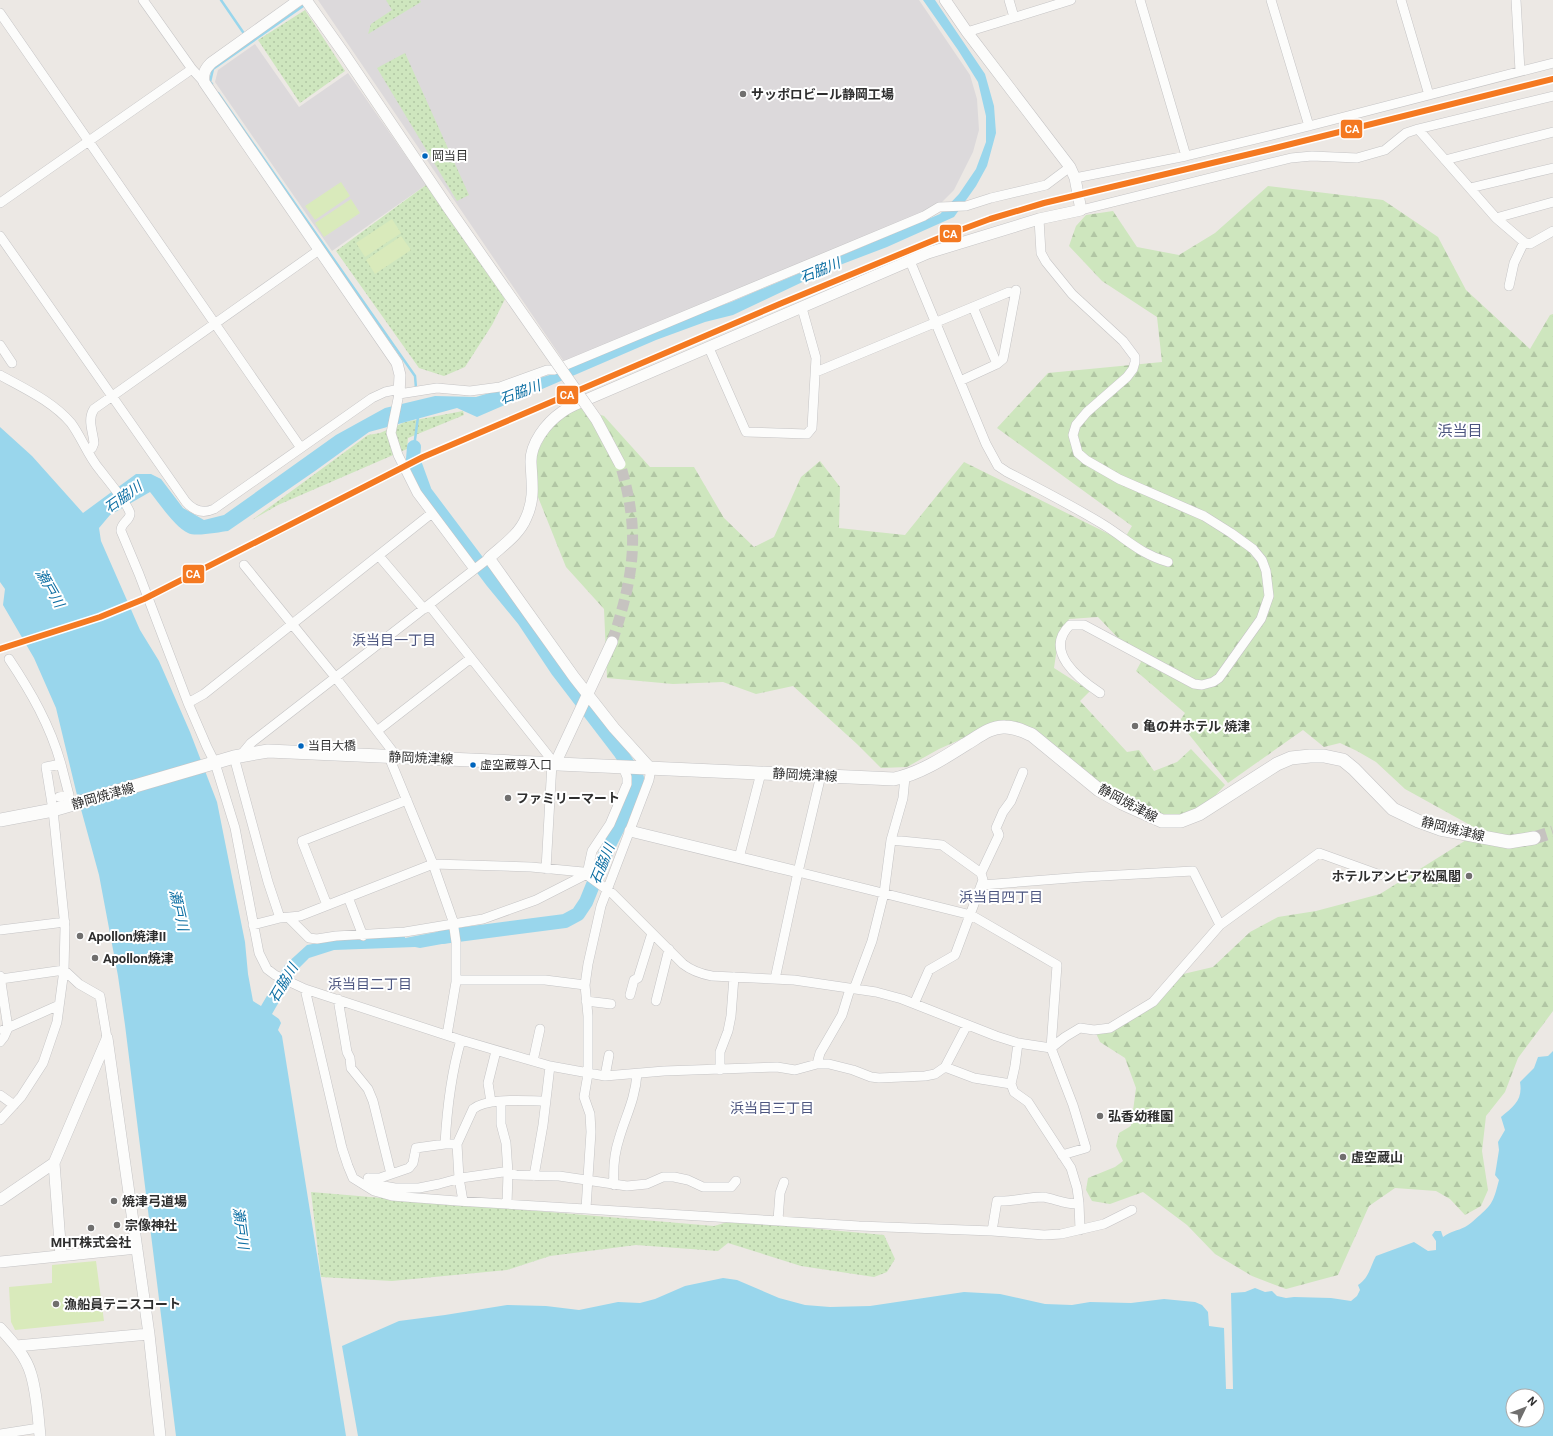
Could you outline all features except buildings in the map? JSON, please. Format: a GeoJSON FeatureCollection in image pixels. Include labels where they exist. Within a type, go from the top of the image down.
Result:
{"type":"FeatureCollection","features":[{"type":"Feature","properties":{"kind":"main road","name":"静岡焼津線"},"geometry":{"type":"LineString","coordinates":[[0,820],[237,756],[268,752],[894,779],[905,777],[991,729],[1005,727],[1021,730],[1032,735],[1099,790],[1122,803],[1162,821],[1181,822],[1205,811],[1277,764],[1291,758],[1324,756],[1343,760],[1354,769],[1393,810],[1418,821],[1440,829],[1509,842],[1534,838]]}},
{"type":"Feature","properties":{"kind":"street"},"geometry":{"type":"LineString","coordinates":[[143,0],[192,69],[204,82],[397,363],[400,375],[399,392],[391,433],[398,455],[417,493],[474,569]]}},
{"type":"Feature","properties":{"kind":"street"},"geometry":{"type":"LineString","coordinates":[[204,82],[203,75],[205,69],[211,63],[299,0]]}},
{"type":"Feature","properties":{"kind":"street"},"geometry":{"type":"LineString","coordinates":[[306,0],[447,206],[596,419],[620,464]]}},
{"type":"Feature","properties":{"kind":"street"},"geometry":{"type":"LineString","coordinates":[[945,0],[967,32],[1070,167],[1076,178],[1081,210]]}},
{"type":"Feature","properties":{"kind":"street"},"geometry":{"type":"LineString","coordinates":[[1009,0],[1014,17]]}},
{"type":"Feature","properties":{"kind":"street"},"geometry":{"type":"LineString","coordinates":[[967,32],[1071,0]]}},
{"type":"Feature","properties":{"kind":"street"},"geometry":{"type":"LineString","coordinates":[[1140,0],[1186,156]]}},
{"type":"Feature","properties":{"kind":"street"},"geometry":{"type":"LineString","coordinates":[[1271,0],[1309,126]]}},
{"type":"Feature","properties":{"kind":"street"},"geometry":{"type":"LineString","coordinates":[[1401,0],[1429,95]]}},
{"type":"Feature","properties":{"kind":"street"},"geometry":{"type":"LineString","coordinates":[[1516,0],[1520,71]]}},
{"type":"Feature","properties":{"kind":"street"},"geometry":{"type":"LineString","coordinates":[[0,13],[301,448]]}},
{"type":"Feature","properties":{"kind":"street"},"geometry":{"type":"LineString","coordinates":[[1076,178],[1186,156],[1553,63]]}},
{"type":"Feature","properties":{"kind":"street"},"geometry":{"type":"LineString","coordinates":[[0,203],[192,69]]}},
{"type":"Feature","properties":{"kind":"street"},"geometry":{"type":"LineString","coordinates":[[587,874],[536,900],[483,919],[405,932],[363,936],[336,936],[317,939],[309,938],[284,918],[268,882],[237,756],[251,743],[489,558],[521,528],[526,518],[533,495],[531,463],[532,452],[540,436],[552,420],[562,412],[581,402],[928,253],[1039,219],[1291,158],[1312,156],[1358,158],[1385,150],[1406,133],[1418,129],[1553,96]]}},
{"type":"Feature","properties":{"kind":"street"},"geometry":{"type":"LineString","coordinates":[[1418,129],[1496,218],[1524,242],[1530,244],[1553,232]]}},
{"type":"Feature","properties":{"kind":"street"},"geometry":{"type":"LineString","coordinates":[[1445,160],[1553,132]]}},
{"type":"Feature","properties":{"kind":"street"},"geometry":{"type":"LineString","coordinates":[[0,236],[186,502],[197,511],[203,512],[214,509],[372,398],[385,392],[410,393],[437,388],[470,392],[500,387],[547,370],[554,370],[924,216],[939,207],[966,206],[991,198],[1046,185],[1070,167]]}},
{"type":"Feature","properties":{"kind":"street"},"geometry":{"type":"LineString","coordinates":[[1470,188],[1553,168]]}},
{"type":"Feature","properties":{"kind":"street"},"geometry":{"type":"LineString","coordinates":[[1496,218],[1553,202]]}},
{"type":"Feature","properties":{"kind":"street"},"geometry":{"type":"LineString","coordinates":[[1039,219],[1041,253],[1046,262],[1072,294],[1123,341],[1135,357],[1136,362],[1133,370],[1127,377],[1087,412],[1076,425],[1072,435],[1078,453],[1086,460],[1119,480],[1204,516],[1231,532],[1253,549],[1262,560],[1266,571],[1269,596],[1261,619],[1224,672],[1213,682],[1202,685],[1194,684],[1084,625],[1070,625],[1064,630],[1060,643],[1062,654],[1068,665],[1084,682],[1100,693]]}},
{"type":"Feature","properties":{"kind":"street"},"geometry":{"type":"LineString","coordinates":[[1508,286],[1514,263],[1524,242]]}},
{"type":"Feature","properties":{"kind":"street"},"geometry":{"type":"LineString","coordinates":[[87,450],[92,448],[94,443],[90,424],[91,413],[94,409],[319,250]]}},
{"type":"Feature","properties":{"kind":"street"},"geometry":{"type":"LineString","coordinates":[[910,261],[986,444],[998,466],[1105,526],[1152,558],[1168,562]]}},
{"type":"Feature","properties":{"kind":"street"},"geometry":{"type":"LineString","coordinates":[[816,372],[1012,291],[1003,359],[997,364],[960,381]]}},
{"type":"Feature","properties":{"kind":"street"},"geometry":{"type":"LineString","coordinates":[[973,307],[997,364]]}},
{"type":"Feature","properties":{"kind":"street"},"geometry":{"type":"LineString","coordinates":[[709,348],[746,432],[807,434],[812,428],[816,358],[802,308]]}},
{"type":"Feature","properties":{"kind":"street"},"geometry":{"type":"LineString","coordinates":[[0,346],[12,363]]}},
{"type":"Feature","properties":{"kind":"street"},"geometry":{"type":"LineString","coordinates":[[0,375],[34,393],[60,412],[78,433],[94,462],[128,508],[130,513],[129,517],[122,526],[121,531],[213,763],[235,828],[253,925],[262,961],[267,969],[275,975],[305,989],[496,1051],[550,1066],[605,1076],[664,1071],[777,1067],[795,1070],[817,1064],[829,1064],[879,1078],[925,1076],[935,1074],[944,1067],[967,1025]]}},
{"type":"Feature","properties":{"kind":"street"},"geometry":{"type":"LineString","coordinates":[[188,703],[204,694],[432,513]]}},
{"type":"Feature","properties":{"kind":"street"},"geometry":{"type":"LineString","coordinates":[[379,556],[472,658],[553,764]]}},
{"type":"Feature","properties":{"kind":"street"},"geometry":{"type":"LineString","coordinates":[[489,558],[586,696],[646,768],[649,780],[601,906],[588,964],[585,985],[588,1016],[588,1074],[584,1097],[590,1114],[591,1132],[586,1208]]}},
{"type":"Feature","properties":{"kind":"street"},"geometry":{"type":"LineString","coordinates":[[244,565],[336,678],[377,731],[393,757],[407,800],[433,864],[454,925],[456,942],[456,980],[447,1035]]}},
{"type":"Feature","properties":{"kind":"street"},"geometry":{"type":"LineString","coordinates":[[546,869],[553,764],[612,642]]}},
{"type":"Feature","properties":{"kind":"street"},"geometry":{"type":"LineString","coordinates":[[377,731],[472,658]]}},
{"type":"Feature","properties":{"kind":"street"},"geometry":{"type":"LineString","coordinates":[[9,659],[29,689],[56,746],[69,795],[57,805]]}},
{"type":"Feature","properties":{"kind":"street"},"geometry":{"type":"LineString","coordinates":[[0,1120],[22,1097],[43,1063],[58,1022],[64,970],[65,922],[57,805],[46,767],[61,764]]}},
{"type":"Feature","properties":{"kind":"street"},"geometry":{"type":"LineString","coordinates":[[587,874],[592,851],[610,824],[627,784],[627,777],[624,767]]}},
{"type":"Feature","properties":{"kind":"street"},"geometry":{"type":"LineString","coordinates":[[981,873],[999,835],[996,828],[1003,812],[1011,801],[1023,772]]}},
{"type":"Feature","properties":{"kind":"street"},"geometry":{"type":"LineString","coordinates":[[739,858],[761,773]]}},
{"type":"Feature","properties":{"kind":"street"},"geometry":{"type":"LineString","coordinates":[[774,979],[821,775]]}},
{"type":"Feature","properties":{"kind":"street"},"geometry":{"type":"LineString","coordinates":[[817,1064],[820,1053],[842,1015],[872,941],[884,893],[891,840],[903,798],[905,777]]}},
{"type":"Feature","properties":{"kind":"street"},"geometry":{"type":"LineString","coordinates":[[327,905],[302,841],[407,800]]}},
{"type":"Feature","properties":{"kind":"street"},"geometry":{"type":"LineString","coordinates":[[630,831],[971,915],[1057,965],[1051,1048],[1073,1105],[1086,1148],[1062,1155]]}},
{"type":"Feature","properties":{"kind":"street"},"geometry":{"type":"LineString","coordinates":[[891,840],[942,845],[981,873],[983,880],[955,955],[929,970],[914,1004]]}},
{"type":"Feature","properties":{"kind":"street"},"geometry":{"type":"LineString","coordinates":[[253,925],[300,916],[433,864],[531,867],[583,872],[608,890],[691,970],[703,975],[794,980],[876,992],[914,1004],[996,1036],[1018,1043],[1051,1048],[1080,1028],[1094,1030],[1110,1028],[1153,1002],[1220,925],[1319,853],[1380,875]]}},
{"type":"Feature","properties":{"kind":"street"},"geometry":{"type":"LineString","coordinates":[[982,885],[1083,877],[1193,871],[1220,925]]}},
{"type":"Feature","properties":{"kind":"street"},"geometry":{"type":"LineString","coordinates":[[348,897],[363,936]]}},
{"type":"Feature","properties":{"kind":"street"},"geometry":{"type":"LineString","coordinates":[[0,930],[65,922]]}},
{"type":"Feature","properties":{"kind":"street"},"geometry":{"type":"LineString","coordinates":[[630,995],[634,980],[638,978],[652,933]]}},
{"type":"Feature","properties":{"kind":"street"},"geometry":{"type":"LineString","coordinates":[[656,1001],[669,949]]}},
{"type":"Feature","properties":{"kind":"street"},"geometry":{"type":"LineString","coordinates":[[0,1042],[4,1037],[0,977],[64,970],[79,984],[100,996],[149,1334],[160,1436]]}},
{"type":"Feature","properties":{"kind":"street"},"geometry":{"type":"LineString","coordinates":[[720,1070],[720,1052],[728,1031],[731,1016],[734,977]]}},
{"type":"Feature","properties":{"kind":"street"},"geometry":{"type":"LineString","coordinates":[[456,980],[545,980],[585,985]]}},
{"type":"Feature","properties":{"kind":"street"},"geometry":{"type":"LineString","coordinates":[[305,989],[342,1148],[353,1178],[374,1191],[392,1196],[859,1226],[992,1231],[1044,1235],[1061,1234],[1104,1224],[1132,1210]]}},
{"type":"Feature","properties":{"kind":"street"},"geometry":{"type":"LineString","coordinates":[[338,999],[351,1068],[368,1089],[373,1101],[391,1174]]}},
{"type":"Feature","properties":{"kind":"street"},"geometry":{"type":"LineString","coordinates":[[586,1001],[611,1004]]}},
{"type":"Feature","properties":{"kind":"street"},"geometry":{"type":"LineString","coordinates":[[4,1030],[59,1005]]}},
{"type":"Feature","properties":{"kind":"street"},"geometry":{"type":"LineString","coordinates":[[532,1061],[540,1029]]}},
{"type":"Feature","properties":{"kind":"street"},"geometry":{"type":"LineString","coordinates":[[62,1256],[54,1163],[107,1038]]}},
{"type":"Feature","properties":{"kind":"street"},"geometry":{"type":"LineString","coordinates":[[445,1144],[447,1107],[453,1068],[461,1040]]}},
{"type":"Feature","properties":{"kind":"street"},"geometry":{"type":"LineString","coordinates":[[1018,1043],[1011,1084],[1014,1092],[1028,1102],[1071,1168],[1077,1188],[1080,1230]]}},
{"type":"Feature","properties":{"kind":"street"},"geometry":{"type":"LineString","coordinates":[[491,1102],[488,1083],[496,1051]]}},
{"type":"Feature","properties":{"kind":"street"},"geometry":{"type":"LineString","coordinates":[[605,1076],[609,1055]]}},
{"type":"Feature","properties":{"kind":"street"},"geometry":{"type":"LineString","coordinates":[[534,1176],[541,1143],[550,1066]]}},
{"type":"Feature","properties":{"kind":"street"},"geometry":{"type":"LineString","coordinates":[[944,1067],[974,1078],[1011,1084]]}},
{"type":"Feature","properties":{"kind":"street"},"geometry":{"type":"LineString","coordinates":[[614,1185],[615,1153],[635,1094],[637,1074]]}},
{"type":"Feature","properties":{"kind":"street"},"geometry":{"type":"LineString","coordinates":[[0,1095],[14,1105]]}},
{"type":"Feature","properties":{"kind":"street"},"geometry":{"type":"LineString","coordinates":[[463,1201],[459,1178],[457,1144],[473,1109],[478,1105],[491,1102],[545,1101]]}},
{"type":"Feature","properties":{"kind":"street"},"geometry":{"type":"LineString","coordinates":[[502,1102],[501,1124],[506,1143],[508,1173],[507,1204]]}},
{"type":"Feature","properties":{"kind":"street"},"geometry":{"type":"LineString","coordinates":[[353,1178],[380,1178],[409,1168],[413,1163],[416,1148],[457,1144]]}},
{"type":"Feature","properties":{"kind":"street"},"geometry":{"type":"LineString","coordinates":[[0,1200],[54,1163]]}},
{"type":"Feature","properties":{"kind":"street"},"geometry":{"type":"LineString","coordinates":[[368,1178],[378,1185],[394,1188],[413,1188],[439,1184],[459,1178],[503,1172],[516,1176],[559,1176],[627,1186],[647,1184],[663,1177],[674,1177],[688,1180],[703,1187],[731,1187],[736,1181]]}},
{"type":"Feature","properties":{"kind":"street"},"geometry":{"type":"LineString","coordinates":[[778,1220],[780,1194],[784,1182]]}},
{"type":"Feature","properties":{"kind":"street"},"geometry":{"type":"LineString","coordinates":[[992,1231],[997,1201],[1010,1202],[1041,1197],[1074,1204],[1079,1203]]}},
{"type":"Feature","properties":{"kind":"street"},"geometry":{"type":"LineString","coordinates":[[0,1262],[137,1248]]}},
{"type":"Feature","properties":{"kind":"street"},"geometry":{"type":"LineString","coordinates":[[0,1328],[16,1346],[31,1374],[40,1432],[0,1434]]}},
{"type":"Feature","properties":{"kind":"street"},"geometry":{"type":"LineString","coordinates":[[16,1346],[149,1334]]}},
{"type":"Feature","properties":{"kind":"shaded area","name":"サッポロビール静岡工場"},"geometry":{"type":"Polygon","coordinates":[[[318,0],[919,0],[970,75],[977,99],[979,130],[973,152],[954,190],[942,202],[922,214],[565,363],[318,0]]]}},
{"type":"Feature","properties":{"kind":"shaded area"},"geometry":{"type":"Polygon","coordinates":[[[255,44],[299,107],[348,73],[426,185],[332,251],[215,82],[218,70],[255,44]]]}},
{"type":"Feature","properties":{"kind":"green space"},"geometry":{"type":"Polygon","coordinates":[[[386,0],[420,0],[421,2],[368,34],[371,24],[392,10],[386,0]]]}},
{"type":"Feature","properties":{"kind":"green space"},"geometry":{"type":"Polygon","coordinates":[[[305,10],[345,71],[300,103],[258,40],[305,10]]]}},
{"type":"Feature","properties":{"kind":"green space"},"geometry":{"type":"Polygon","coordinates":[[[405,53],[469,195],[457,201],[377,68],[405,53]]]}},
{"type":"Feature","properties":{"kind":"green space"},"geometry":{"type":"Polygon","coordinates":[[[341,182],[350,196],[315,220],[305,206],[341,182]]]}},
{"type":"Feature","properties":{"kind":"green space"},"geometry":{"type":"Polygon","coordinates":[[[426,185],[505,299],[492,325],[465,367],[444,376],[419,368],[336,251],[426,185]]]}},
{"type":"Feature","properties":{"kind":"green space"},"geometry":{"type":"Polygon","coordinates":[[[1268,186],[1383,200],[1438,237],[1466,290],[1530,349],[1550,315],[1553,314],[1553,1011],[1518,1058],[1505,1092],[1486,1116],[1482,1151],[1488,1190],[1481,1206],[1465,1215],[1450,1199],[1436,1191],[1395,1188],[1369,1206],[1338,1275],[1286,1289],[1252,1276],[1215,1254],[1187,1225],[1143,1192],[1110,1204],[1092,1201],[1086,1190],[1088,1178],[1115,1167],[1123,1161],[1116,1146],[1119,1133],[1131,1126],[1136,1088],[1125,1058],[1100,1042],[1096,1033],[1127,1022],[1179,975],[1213,967],[1250,932],[1278,917],[1316,911],[1380,894],[1463,842],[1479,830],[1405,789],[1376,762],[1357,751],[1340,743],[1324,747],[1303,730],[1228,783],[1179,722],[1185,713],[1136,671],[1141,662],[1098,617],[1069,619],[1058,641],[1054,668],[1090,691],[1080,701],[1127,752],[1139,750],[1154,771],[1177,762],[1191,749],[1225,785],[1203,809],[1176,819],[1119,798],[1081,770],[998,723],[939,749],[907,767],[881,768],[793,686],[756,694],[723,682],[673,684],[607,678],[604,609],[566,567],[536,492],[537,453],[547,433],[558,417],[580,408],[604,416],[650,467],[694,467],[724,518],[754,547],[774,537],[801,477],[820,461],[840,487],[839,528],[905,535],[964,462],[1123,541],[1132,526],[997,428],[1048,373],[1162,362],[1157,317],[1102,281],[1069,246],[1076,226],[1086,215],[1113,211],[1137,247],[1179,255],[1215,233],[1268,186]]]}},
{"type":"Feature","properties":{"kind":"green space"},"geometry":{"type":"Polygon","coordinates":[[[351,199],[360,213],[324,237],[315,223],[351,199]]]}},
{"type":"Feature","properties":{"kind":"green space"},"geometry":{"type":"Polygon","coordinates":[[[392,219],[401,233],[365,257],[356,243],[392,219]]]}},
{"type":"Feature","properties":{"kind":"green space"},"geometry":{"type":"Polygon","coordinates":[[[401,236],[411,250],[375,274],[366,260],[401,236]]]}},
{"type":"Feature","properties":{"kind":"green space"},"geometry":{"type":"Polygon","coordinates":[[[463,411],[464,415],[408,438],[407,449],[278,505],[252,520],[368,435],[380,433],[405,422],[463,411]]]}},
{"type":"Feature","properties":{"kind":"green space"},"geometry":{"type":"Polygon","coordinates":[[[311,1192],[714,1226],[731,1221],[884,1235],[895,1259],[887,1272],[874,1277],[801,1266],[728,1243],[718,1251],[636,1245],[550,1256],[507,1270],[392,1281],[321,1277],[311,1192]]]}},
{"type":"Feature","properties":{"kind":"green space","name":"漁船員テニスコート"},"geometry":{"type":"Polygon","coordinates":[[[96,1261],[104,1321],[15,1330],[11,1322],[9,1287],[52,1283],[52,1265],[96,1261]]]}},
{"type":"Feature","properties":{"kind":"water","name":"瀬戸川"},"geometry":{"type":"Polygon","coordinates":[[[923,0],[935,0],[985,74],[994,106],[996,133],[987,166],[976,186],[954,217],[887,247],[832,268],[733,315],[705,322],[656,340],[477,417],[457,408],[369,432],[228,531],[202,534],[188,533],[178,526],[150,492],[110,515],[99,528],[101,541],[140,630],[159,661],[190,732],[217,802],[245,942],[248,974],[253,1001],[261,1006],[285,965],[307,945],[329,941],[405,935],[405,938],[452,929],[453,942],[420,948],[334,950],[309,958],[298,969],[272,1014],[279,1019],[281,1023],[278,1030],[282,1036],[346,1436],[176,1436],[125,1025],[118,976],[99,875],[76,791],[56,708],[34,658],[3,605],[5,589],[0,582],[0,427],[32,456],[83,513],[136,474],[151,474],[161,479],[183,508],[204,520],[224,515],[336,435],[385,408],[435,396],[476,397],[553,374],[689,317],[731,302],[940,214],[959,194],[976,169],[986,142],[986,116],[978,82],[958,50],[923,0]]]}},
{"type":"Feature","properties":{"kind":"water"},"geometry":{"type":"Polygon","coordinates":[[[1553,1051],[1553,1436],[358,1436],[342,1346],[399,1321],[507,1305],[546,1306],[579,1310],[618,1302],[640,1303],[655,1299],[685,1286],[723,1278],[737,1280],[779,1298],[805,1305],[830,1307],[870,1306],[964,1292],[1000,1294],[1045,1304],[1072,1305],[1090,1302],[1131,1303],[1164,1299],[1195,1302],[1202,1305],[1208,1312],[1209,1326],[1224,1328],[1226,1389],[1233,1389],[1231,1293],[1245,1292],[1255,1288],[1265,1292],[1272,1291],[1277,1296],[1286,1298],[1331,1298],[1351,1301],[1357,1296],[1360,1290],[1358,1285],[1367,1276],[1376,1256],[1414,1242],[1428,1251],[1436,1250],[1436,1241],[1432,1235],[1435,1231],[1441,1231],[1443,1237],[1465,1227],[1485,1211],[1491,1203],[1499,1180],[1495,1175],[1499,1150],[1498,1142],[1505,1130],[1501,1117],[1519,1098],[1521,1088],[1520,1082],[1534,1068],[1538,1057],[1548,1056],[1553,1051]]]}},
{"type":"Feature","properties":{"kind":"waterway"},"geometry":{"type":"LineString","coordinates":[[221,0],[245,35]]}},
{"type":"Feature","properties":{"kind":"waterway"},"geometry":{"type":"LineString","coordinates":[[212,84],[210,82],[213,69],[306,4]]}},
{"type":"Feature","properties":{"kind":"waterway"},"geometry":{"type":"LineString","coordinates":[[218,93],[415,376],[416,388]]}},
{"type":"Feature","properties":{"kind":"waterway"},"geometry":{"type":"LineString","coordinates":[[414,447],[418,417]]}},
{"type":"Feature","properties":{"kind":"waterway","name":"石脇川"},"geometry":{"type":"LineString","coordinates":[[414,447],[413,459],[425,492],[492,581],[524,620],[558,671],[620,752],[637,778],[635,794],[610,843],[586,902],[578,914],[565,921],[442,937]]}},
{"type":"Feature","properties":{"kind":"tunnel"},"geometry":{"type":"LineString","coordinates":[[612,642],[620,618],[630,575],[632,554],[631,511],[627,488],[620,464]]}},
{"type":"Feature","properties":{"kind":"tunnel"},"geometry":{"type":"LineString","coordinates":[[1534,838],[1553,832]]}},
{"type":"Feature","properties":{"kind":"transit line","name":"CA"},"geometry":{"type":"LineString","coordinates":[[0,649],[100,617],[144,599],[423,457],[782,303],[939,238],[990,219],[1044,203],[1271,149],[1553,79]]}},
{"type":"Feature","properties":{"kind":"place","name":"サッポロビール静岡工場"},"geometry":{"type":"Point","coordinates":[743,94]}},
{"type":"Feature","properties":{"kind":"place","name":"岡当目"},"geometry":{"type":"Point","coordinates":[425,156]}},
{"type":"Feature","properties":{"kind":"place","name":"亀の井ホテル 焼津"},"geometry":{"type":"Point","coordinates":[1135,726]}},
{"type":"Feature","properties":{"kind":"place","name":"当目大橋"},"geometry":{"type":"Point","coordinates":[301,746]}},
{"type":"Feature","properties":{"kind":"place","name":"虚空蔵尊入口"},"geometry":{"type":"Point","coordinates":[473,765]}},
{"type":"Feature","properties":{"kind":"place","name":"ファミリーマート"},"geometry":{"type":"Point","coordinates":[508,798]}},
{"type":"Feature","properties":{"kind":"place","name":"ホテルアンビア松風閣"},"geometry":{"type":"Point","coordinates":[1469,876]}},
{"type":"Feature","properties":{"kind":"place","name":"Apollon焼津II"},"geometry":{"type":"Point","coordinates":[80,936]}},
{"type":"Feature","properties":{"kind":"place","name":"Apollon焼津"},"geometry":{"type":"Point","coordinates":[95,958]}},
{"type":"Feature","properties":{"kind":"place","name":"弘香幼稚園"},"geometry":{"type":"Point","coordinates":[1100,1116]}},
{"type":"Feature","properties":{"kind":"place","name":"虚空蔵山"},"geometry":{"type":"Point","coordinates":[1343,1157]}},
{"type":"Feature","properties":{"kind":"place","name":"焼津弓道場"},"geometry":{"type":"Point","coordinates":[114,1201]}},
{"type":"Feature","properties":{"kind":"place","name":"宗像神社"},"geometry":{"type":"Point","coordinates":[117,1225]}},
{"type":"Feature","properties":{"kind":"place","name":"MHT株式会社"},"geometry":{"type":"Point","coordinates":[91,1228]}},
{"type":"Feature","properties":{"kind":"place","name":"漁船員テニスコート"},"geometry":{"type":"Point","coordinates":[56,1304]}},
{"type":"Feature","properties":{"kind":"district","name":"浜当目"},"geometry":{"type":"Point","coordinates":[1460,431]}},
{"type":"Feature","properties":{"kind":"district","name":"浜当目一丁目"},"geometry":{"type":"Point","coordinates":[394,640]}},
{"type":"Feature","properties":{"kind":"district","name":"浜当目四丁目"},"geometry":{"type":"Point","coordinates":[1001,897]}},
{"type":"Feature","properties":{"kind":"district","name":"浜当目二丁目"},"geometry":{"type":"Point","coordinates":[370,984]}},
{"type":"Feature","properties":{"kind":"district","name":"浜当目三丁目"},"geometry":{"type":"Point","coordinates":[772,1108]}}]}
